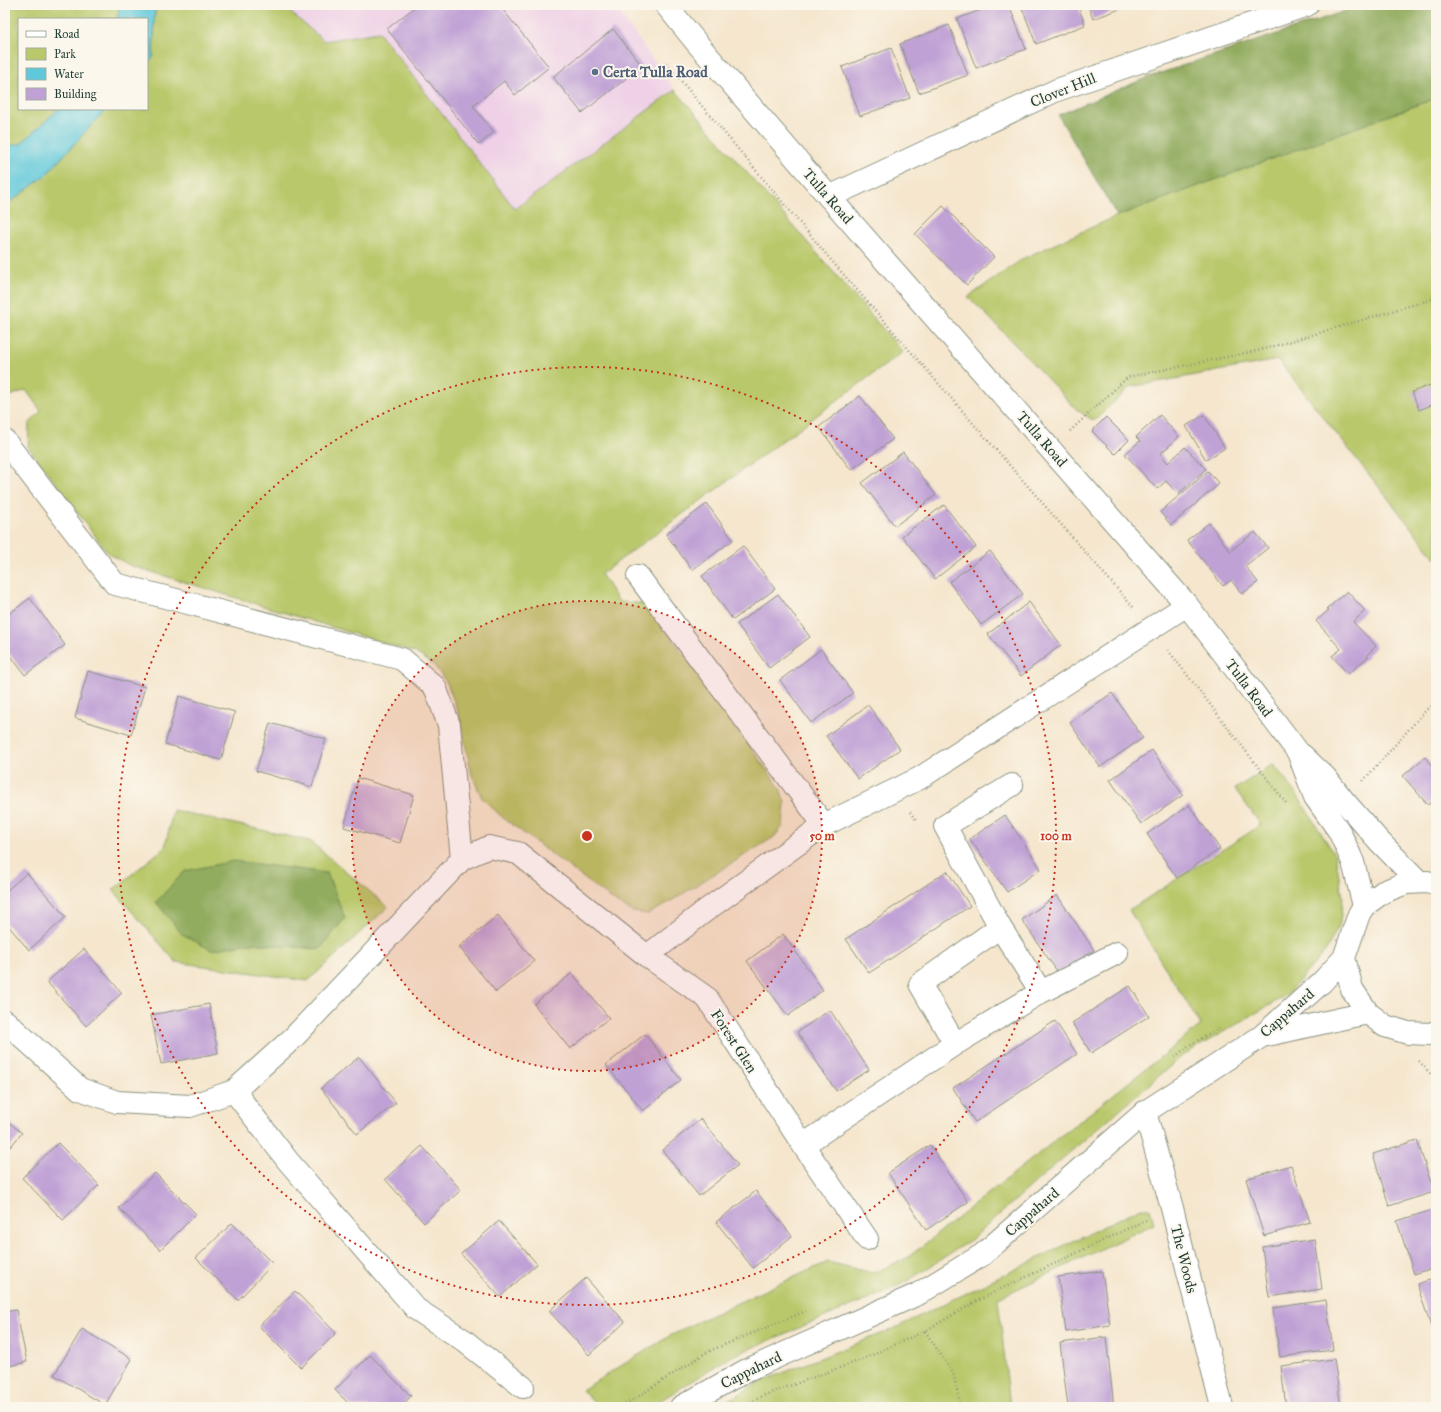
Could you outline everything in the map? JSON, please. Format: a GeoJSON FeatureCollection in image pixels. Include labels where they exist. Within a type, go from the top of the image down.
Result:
{"type":"FeatureCollection","features":[{"type":"Feature","properties":{"kind":"street","name":"Tulla Road"},"geometry":{"type":"LineString","coordinates":[[666,5],[829,197],[1187,605],[1298,752],[1315,797],[1339,831],[1353,862],[1364,906]]}},
{"type":"Feature","properties":{"kind":"street","name":"Clover Hill"},"geometry":{"type":"LineString","coordinates":[[829,197],[1057,90],[1307,5]]}},
{"type":"Feature","properties":{"kind":"street"},"geometry":{"type":"LineString","coordinates":[[5,441],[115,584],[402,659],[434,687],[449,725],[462,859],[294,1037],[234,1091],[190,1106],[116,1102],[80,1089],[5,1021]]}},
{"type":"Feature","properties":{"kind":"street"},"geometry":{"type":"LineString","coordinates":[[638,576],[824,825]]}},
{"type":"Feature","properties":{"kind":"street"},"geometry":{"type":"LineString","coordinates":[[646,956],[705,911],[824,825],[920,778],[1187,605]]}},
{"type":"Feature","properties":{"kind":"street"},"geometry":{"type":"LineString","coordinates":[[1298,752],[1326,778],[1379,841],[1427,883]]}},
{"type":"Feature","properties":{"kind":"street"},"geometry":{"type":"LineString","coordinates":[[1012,785],[945,826],[1000,927],[1041,992]]}},
{"type":"Feature","properties":{"kind":"street","name":"Forest Glen"},"geometry":{"type":"LineString","coordinates":[[462,859],[489,847],[518,853],[646,956],[706,998],[867,1239]]}},
{"type":"Feature","properties":{"kind":"street"},"geometry":{"type":"LineString","coordinates":[[1427,883],[1406,883],[1383,892],[1364,906],[1359,914],[1344,958],[1352,989],[1368,1013],[1385,1026],[1408,1033],[1434,1036]]}},
{"type":"Feature","properties":{"kind":"street"},"geometry":{"type":"LineString","coordinates":[[955,1044],[920,984],[1000,927]]}},
{"type":"Feature","properties":{"kind":"street"},"geometry":{"type":"LineString","coordinates":[[803,1145],[955,1044],[1041,992],[1117,953]]}},
{"type":"Feature","properties":{"kind":"street","name":"Cappahard"},"geometry":{"type":"LineString","coordinates":[[681,1407],[745,1371],[918,1294],[982,1255],[1145,1112],[1262,1036],[1322,982],[1344,958]]}},
{"type":"Feature","properties":{"kind":"street"},"geometry":{"type":"LineString","coordinates":[[1262,1036],[1368,1013]]}},
{"type":"Feature","properties":{"kind":"street"},"geometry":{"type":"LineString","coordinates":[[234,1091],[288,1161],[416,1309],[462,1339],[523,1387]]}},
{"type":"Feature","properties":{"kind":"street","name":"The Woods"},"geometry":{"type":"LineString","coordinates":[[1145,1112],[1172,1208],[1222,1407]]}},
{"type":"Feature","properties":{"kind":"path"},"geometry":{"type":"LineString","coordinates":[[666,63],[831,260],[1152,628],[1287,804]]}},
{"type":"Feature","properties":{"kind":"path"},"geometry":{"type":"LineString","coordinates":[[1050,449],[1128,377],[1261,350],[1436,298]]}},
{"type":"Feature","properties":{"kind":"path"},"geometry":{"type":"LineString","coordinates":[[1344,801],[1436,699]]}},
{"type":"Feature","properties":{"kind":"path"},"geometry":{"type":"LineString","coordinates":[[893,791],[919,823],[945,826]]}},
{"type":"Feature","properties":{"kind":"path"},"geometry":{"type":"LineString","coordinates":[[1170,1062],[1188,1046],[1227,1024]]}},
{"type":"Feature","properties":{"kind":"path"},"geometry":{"type":"LineString","coordinates":[[743,1407],[762,1396],[861,1360],[925,1331],[984,1297],[1172,1208]]}},
{"type":"Feature","properties":{"kind":"path"},"geometry":{"type":"LineString","coordinates":[[622,1407],[707,1352],[813,1309]]}},
{"type":"Feature","properties":{"kind":"path"},"geometry":{"type":"LineString","coordinates":[[925,1331],[953,1373],[961,1407]]}},
{"type":"Feature","properties":{"kind":"shaded area"},"geometry":{"type":"Polygon","coordinates":[[[282,5],[614,5],[675,90],[515,209],[379,32],[324,41],[282,5]]]}},
{"type":"Feature","properties":{"kind":"green space"},"geometry":{"type":"Polygon","coordinates":[[[5,5],[119,5],[118,18],[18,18],[18,110],[58,110],[20,144],[5,146],[5,5]]]}},
{"type":"Feature","properties":{"kind":"green space"},"geometry":{"type":"Polygon","coordinates":[[[155,5],[282,5],[324,41],[379,32],[515,209],[675,90],[903,352],[601,574],[619,602],[647,604],[780,788],[785,803],[783,826],[774,837],[648,914],[633,912],[617,903],[502,817],[482,798],[472,775],[458,712],[447,683],[434,665],[416,653],[129,565],[108,553],[28,447],[29,424],[41,411],[26,390],[5,398],[5,377],[10,373],[5,362],[5,206],[46,175],[105,110],[148,110],[148,63],[153,58],[155,5]]]}},
{"type":"Feature","properties":{"kind":"green space"},"geometry":{"type":"Polygon","coordinates":[[[1363,5],[1436,5],[1436,98],[1117,216],[1058,115],[1146,78],[1363,5]]]}},
{"type":"Feature","properties":{"kind":"green space"},"geometry":{"type":"Polygon","coordinates":[[[1436,98],[1436,559],[1278,360],[1130,387],[1094,421],[1076,409],[968,297],[1024,258],[1117,216],[1436,98]]]}},
{"type":"Feature","properties":{"kind":"green space"},"geometry":{"type":"Polygon","coordinates":[[[1273,764],[1294,790],[1335,855],[1343,897],[1340,923],[1327,949],[1287,995],[1182,1056],[1048,1171],[972,1239],[903,1284],[730,1357],[650,1407],[590,1407],[594,1403],[582,1390],[676,1332],[763,1291],[828,1262],[873,1273],[907,1258],[1201,1025],[1129,910],[1261,825],[1235,789],[1273,764]]]}},
{"type":"Feature","properties":{"kind":"green space"},"geometry":{"type":"Polygon","coordinates":[[[173,810],[310,841],[388,907],[308,981],[176,962],[113,890],[165,847],[173,810]],[[345,918],[251,943],[320,949],[345,918]]]}},
{"type":"Feature","properties":{"kind":"green space"},"geometry":{"type":"Polygon","coordinates":[[[234,861],[327,873],[345,918],[320,949],[251,943],[211,950],[182,934],[156,902],[185,871],[234,861]]]}},
{"type":"Feature","properties":{"kind":"green space"},"geometry":{"type":"Polygon","coordinates":[[[1141,1208],[1150,1208],[1154,1224],[998,1298],[1010,1407],[716,1407],[760,1382],[893,1329],[1141,1208]]]}},
{"type":"Feature","properties":{"kind":"water"},"geometry":{"type":"Polygon","coordinates":[[[119,5],[155,5],[153,58],[148,63],[148,18],[118,18],[119,5]]]}},
{"type":"Feature","properties":{"kind":"water"},"geometry":{"type":"Polygon","coordinates":[[[58,110],[105,110],[46,175],[5,206],[5,146],[20,144],[58,110]]]}},
{"type":"Feature","properties":{"kind":"building"},"geometry":{"type":"Polygon","coordinates":[[[417,5],[499,5],[549,67],[515,95],[504,81],[473,106],[494,132],[479,145],[387,29],[417,5]]]}},
{"type":"Feature","properties":{"kind":"building"},"geometry":{"type":"Polygon","coordinates":[[[993,5],[1009,5],[1026,49],[976,68],[957,19],[993,5]]]}},
{"type":"Feature","properties":{"kind":"building"},"geometry":{"type":"Polygon","coordinates":[[[1021,5],[1078,5],[1085,25],[1036,44],[1021,5]]]}},
{"type":"Feature","properties":{"kind":"building"},"geometry":{"type":"Polygon","coordinates":[[[1088,5],[1131,5],[1093,19],[1088,5]]]}},
{"type":"Feature","properties":{"kind":"building"},"geometry":{"type":"Polygon","coordinates":[[[949,25],[968,75],[919,93],[900,44],[949,25]]]}},
{"type":"Feature","properties":{"kind":"building"},"geometry":{"type":"Polygon","coordinates":[[[613,29],[642,66],[582,113],[553,77],[613,29]]]}},
{"type":"Feature","properties":{"kind":"building"},"geometry":{"type":"Polygon","coordinates":[[[891,48],[910,98],[860,116],[842,67],[891,48]]]}},
{"type":"Feature","properties":{"kind":"building"},"geometry":{"type":"Polygon","coordinates":[[[943,206],[994,257],[967,285],[915,234],[943,206]]]}},
{"type":"Feature","properties":{"kind":"building"},"geometry":{"type":"Polygon","coordinates":[[[1436,383],[1436,403],[1419,410],[1412,392],[1436,383]]]}},
{"type":"Feature","properties":{"kind":"building"},"geometry":{"type":"Polygon","coordinates":[[[860,396],[893,439],[851,470],[819,427],[860,396]]]}},
{"type":"Feature","properties":{"kind":"building"},"geometry":{"type":"Polygon","coordinates":[[[1160,415],[1179,437],[1160,454],[1168,463],[1185,447],[1206,469],[1178,494],[1166,481],[1157,489],[1125,454],[1140,441],[1136,437],[1160,415]]]}},
{"type":"Feature","properties":{"kind":"building"},"geometry":{"type":"Polygon","coordinates":[[[1204,415],[1225,448],[1206,460],[1186,426],[1204,415]]]}},
{"type":"Feature","properties":{"kind":"building"},"geometry":{"type":"Polygon","coordinates":[[[1106,417],[1129,440],[1115,454],[1092,431],[1106,417]]]}},
{"type":"Feature","properties":{"kind":"building"},"geometry":{"type":"Polygon","coordinates":[[[903,452],[936,495],[895,526],[862,483],[903,452]]]}},
{"type":"Feature","properties":{"kind":"building"},"geometry":{"type":"Polygon","coordinates":[[[1208,471],[1219,484],[1171,525],[1160,512],[1208,471]]]}},
{"type":"Feature","properties":{"kind":"building"},"geometry":{"type":"Polygon","coordinates":[[[707,504],[733,540],[692,570],[666,534],[707,504]]]}},
{"type":"Feature","properties":{"kind":"building"},"geometry":{"type":"Polygon","coordinates":[[[944,505],[976,547],[935,579],[902,536],[944,505]]]}},
{"type":"Feature","properties":{"kind":"building"},"geometry":{"type":"Polygon","coordinates":[[[1209,523],[1230,551],[1255,532],[1268,548],[1245,566],[1258,582],[1242,594],[1231,580],[1223,586],[1187,540],[1209,523]]]}},
{"type":"Feature","properties":{"kind":"building"},"geometry":{"type":"Polygon","coordinates":[[[743,546],[775,589],[733,620],[702,576],[743,546]]]}},
{"type":"Feature","properties":{"kind":"building"},"geometry":{"type":"Polygon","coordinates":[[[990,551],[1023,594],[981,625],[949,582],[990,551]]]}},
{"type":"Feature","properties":{"kind":"building"},"geometry":{"type":"Polygon","coordinates":[[[1347,591],[1365,611],[1353,622],[1376,646],[1367,655],[1368,657],[1348,674],[1332,656],[1341,649],[1316,621],[1347,591]]]}},
{"type":"Feature","properties":{"kind":"building"},"geometry":{"type":"Polygon","coordinates":[[[778,594],[810,637],[769,668],[737,624],[778,594]]]}},
{"type":"Feature","properties":{"kind":"building"},"geometry":{"type":"Polygon","coordinates":[[[30,598],[65,645],[25,675],[5,648],[5,617],[30,598]]]}},
{"type":"Feature","properties":{"kind":"building"},"geometry":{"type":"Polygon","coordinates":[[[1029,602],[1061,645],[1021,676],[988,634],[1029,602]]]}},
{"type":"Feature","properties":{"kind":"building"},"geometry":{"type":"Polygon","coordinates":[[[821,649],[853,693],[811,723],[780,680],[821,649]]]}},
{"type":"Feature","properties":{"kind":"building"},"geometry":{"type":"Polygon","coordinates":[[[88,671],[145,687],[131,735],[75,718],[88,671]]]}},
{"type":"Feature","properties":{"kind":"building"},"geometry":{"type":"Polygon","coordinates":[[[1112,693],[1143,738],[1100,767],[1070,723],[1112,693]]]}},
{"type":"Feature","properties":{"kind":"building"},"geometry":{"type":"Polygon","coordinates":[[[179,696],[235,712],[221,760],[165,744],[179,696]]]}},
{"type":"Feature","properties":{"kind":"building"},"geometry":{"type":"Polygon","coordinates":[[[868,705],[900,749],[858,779],[826,736],[868,705]]]}},
{"type":"Feature","properties":{"kind":"building"},"geometry":{"type":"Polygon","coordinates":[[[270,723],[326,739],[312,787],[256,771],[270,723]]]}},
{"type":"Feature","properties":{"kind":"building"},"geometry":{"type":"Polygon","coordinates":[[[1152,750],[1183,795],[1141,824],[1110,780],[1152,750]]]}},
{"type":"Feature","properties":{"kind":"building"},"geometry":{"type":"Polygon","coordinates":[[[1425,757],[1436,771],[1436,798],[1428,805],[1403,776],[1425,757]]]}},
{"type":"Feature","properties":{"kind":"building"},"geometry":{"type":"Polygon","coordinates":[[[358,778],[414,795],[400,843],[344,827],[358,778]]]}},
{"type":"Feature","properties":{"kind":"building"},"geometry":{"type":"Polygon","coordinates":[[[1189,805],[1220,849],[1177,878],[1147,834],[1189,805]]]}},
{"type":"Feature","properties":{"kind":"building"},"geometry":{"type":"Polygon","coordinates":[[[1005,815],[1041,869],[1007,892],[970,839],[1005,815]]]}},
{"type":"Feature","properties":{"kind":"building"},"geometry":{"type":"Polygon","coordinates":[[[947,871],[970,906],[869,973],[846,939],[947,871]]]}},
{"type":"Feature","properties":{"kind":"building"},"geometry":{"type":"Polygon","coordinates":[[[27,873],[66,917],[29,950],[5,922],[5,892],[27,873]]]}},
{"type":"Feature","properties":{"kind":"building"},"geometry":{"type":"Polygon","coordinates":[[[1057,895],[1094,950],[1059,974],[1022,920],[1057,895]]]}},
{"type":"Feature","properties":{"kind":"building"},"geometry":{"type":"Polygon","coordinates":[[[498,915],[534,961],[496,992],[459,947],[498,915]]]}},
{"type":"Feature","properties":{"kind":"building"},"geometry":{"type":"Polygon","coordinates":[[[783,934],[823,990],[788,1016],[747,961],[783,934]]]}},
{"type":"Feature","properties":{"kind":"building"},"geometry":{"type":"Polygon","coordinates":[[[84,949],[122,993],[86,1026],[47,982],[84,949]]]}},
{"type":"Feature","properties":{"kind":"building"},"geometry":{"type":"Polygon","coordinates":[[[572,973],[609,1018],[570,1049],[534,1004],[572,973]]]}},
{"type":"Feature","properties":{"kind":"building"},"geometry":{"type":"Polygon","coordinates":[[[1130,986],[1149,1016],[1091,1053],[1072,1023],[1130,986]]]}},
{"type":"Feature","properties":{"kind":"building"},"geometry":{"type":"Polygon","coordinates":[[[209,1004],[218,1053],[161,1064],[151,1015],[209,1004]]]}},
{"type":"Feature","properties":{"kind":"building"},"geometry":{"type":"Polygon","coordinates":[[[830,1010],[869,1070],[836,1091],[797,1032],[830,1010]]]}},
{"type":"Feature","properties":{"kind":"building"},"geometry":{"type":"Polygon","coordinates":[[[1055,1021],[1077,1054],[975,1122],[953,1088],[1055,1021]]]}},
{"type":"Feature","properties":{"kind":"building"},"geometry":{"type":"Polygon","coordinates":[[[645,1034],[681,1080],[643,1111],[606,1065],[645,1034]]]}},
{"type":"Feature","properties":{"kind":"building"},"geometry":{"type":"Polygon","coordinates":[[[359,1057],[396,1103],[357,1134],[321,1088],[359,1057]]]}},
{"type":"Feature","properties":{"kind":"building"},"geometry":{"type":"Polygon","coordinates":[[[5,1119],[22,1133],[5,1153],[5,1119]]]}},
{"type":"Feature","properties":{"kind":"building"},"geometry":{"type":"Polygon","coordinates":[[[701,1119],[738,1165],[699,1196],[662,1150],[701,1119]]]}},
{"type":"Feature","properties":{"kind":"building"},"geometry":{"type":"Polygon","coordinates":[[[1417,1140],[1434,1192],[1389,1206],[1373,1154],[1417,1140]]]}},
{"type":"Feature","properties":{"kind":"building"},"geometry":{"type":"Polygon","coordinates":[[[58,1143],[99,1185],[63,1220],[22,1178],[58,1143]]]}},
{"type":"Feature","properties":{"kind":"building"},"geometry":{"type":"Polygon","coordinates":[[[930,1145],[968,1202],[926,1230],[888,1173],[930,1145]]]}},
{"type":"Feature","properties":{"kind":"building"},"geometry":{"type":"Polygon","coordinates":[[[422,1146],[461,1190],[424,1223],[385,1179],[422,1146]]]}},
{"type":"Feature","properties":{"kind":"building"},"geometry":{"type":"Polygon","coordinates":[[[1291,1165],[1310,1222],[1264,1236],[1246,1179],[1291,1165]]]}},
{"type":"Feature","properties":{"kind":"building"},"geometry":{"type":"Polygon","coordinates":[[[155,1173],[196,1214],[160,1250],[119,1208],[155,1173]]]}},
{"type":"Feature","properties":{"kind":"building"},"geometry":{"type":"Polygon","coordinates":[[[756,1191],[792,1236],[753,1268],[716,1222],[756,1191]]]}},
{"type":"Feature","properties":{"kind":"building"},"geometry":{"type":"Polygon","coordinates":[[[1436,1209],[1436,1267],[1414,1274],[1397,1221],[1436,1209]]]}},
{"type":"Feature","properties":{"kind":"building"},"geometry":{"type":"Polygon","coordinates":[[[499,1221],[537,1264],[500,1297],[461,1254],[499,1221]]]}},
{"type":"Feature","properties":{"kind":"building"},"geometry":{"type":"Polygon","coordinates":[[[232,1223],[273,1264],[238,1300],[196,1258],[232,1223]]]}},
{"type":"Feature","properties":{"kind":"building"},"geometry":{"type":"Polygon","coordinates":[[[1315,1239],[1322,1289],[1269,1297],[1262,1247],[1315,1239]]]}},
{"type":"Feature","properties":{"kind":"building"},"geometry":{"type":"Polygon","coordinates":[[[1102,1271],[1110,1325],[1066,1332],[1058,1277],[1102,1271]]]}},
{"type":"Feature","properties":{"kind":"building"},"geometry":{"type":"Polygon","coordinates":[[[586,1278],[625,1322],[589,1355],[549,1311],[586,1278]]]}},
{"type":"Feature","properties":{"kind":"building"},"geometry":{"type":"Polygon","coordinates":[[[1436,1278],[1436,1336],[1434,1336],[1417,1284],[1436,1278]]]}},
{"type":"Feature","properties":{"kind":"building"},"geometry":{"type":"Polygon","coordinates":[[[295,1291],[336,1333],[301,1368],[259,1326],[295,1291]]]}},
{"type":"Feature","properties":{"kind":"building"},"geometry":{"type":"Polygon","coordinates":[[[1326,1300],[1333,1350],[1280,1357],[1273,1308],[1326,1300]]]}},
{"type":"Feature","properties":{"kind":"building"},"geometry":{"type":"Polygon","coordinates":[[[16,1310],[27,1362],[5,1367],[5,1312],[16,1310]]]}},
{"type":"Feature","properties":{"kind":"building"},"geometry":{"type":"Polygon","coordinates":[[[82,1329],[132,1359],[105,1405],[54,1375],[82,1329]]]}},
{"type":"Feature","properties":{"kind":"building"},"geometry":{"type":"Polygon","coordinates":[[[1106,1337],[1114,1407],[1068,1407],[1060,1343],[1106,1337]]]}},
{"type":"Feature","properties":{"kind":"building"},"geometry":{"type":"Polygon","coordinates":[[[370,1355],[411,1396],[401,1407],[352,1407],[335,1390],[370,1355]]]}},
{"type":"Feature","properties":{"kind":"building"},"geometry":{"type":"Polygon","coordinates":[[[1334,1359],[1341,1407],[1286,1407],[1281,1366],[1334,1359]]]}},
{"type":"Feature","properties":{"kind":"building"},"geometry":{"type":"Polygon","coordinates":[[[124,1404],[149,1406],[149,1407],[124,1407],[124,1404]]]}},
{"type":"Feature","properties":{"kind":"place","name":"Certa Tulla Road"},"geometry":{"type":"Point","coordinates":[595,72]}}]}
